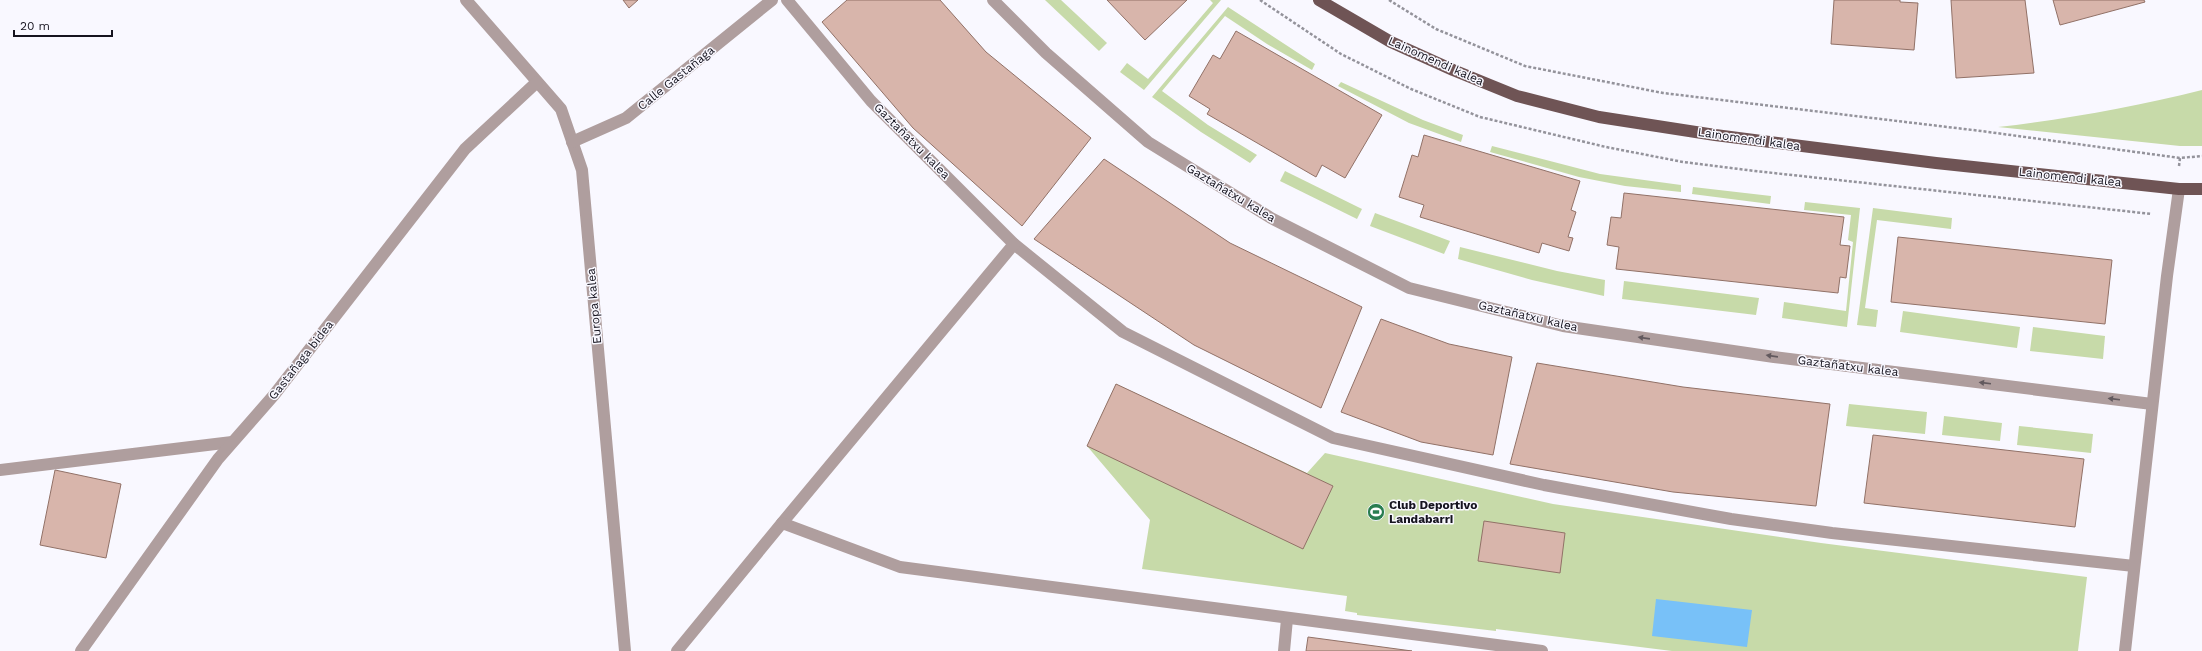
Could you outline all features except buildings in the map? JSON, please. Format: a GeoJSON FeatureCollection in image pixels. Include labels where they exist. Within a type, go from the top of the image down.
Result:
{"type":"FeatureCollection","features":[{"type":"Feature","properties":{"kind":"main road","name":"Lainomendi kalea"},"geometry":{"type":"LineString","coordinates":[[1319,0],[1391,42],[1453,70],[1517,96],[1599,117],[1723,136],[1936,163],[2179,189],[2202,189]]}},
{"type":"Feature","properties":{"kind":"street","name":"Europa kalea"},"geometry":{"type":"LineString","coordinates":[[466,0],[561,109],[582,170],[625,651]]}},
{"type":"Feature","properties":{"kind":"street","name":"Calle Gastañaga"},"geometry":{"type":"LineString","coordinates":[[572,142],[626,118],[772,0]]}},
{"type":"Feature","properties":{"kind":"street","name":"Gaztañatxu kalea"},"geometry":{"type":"LineString","coordinates":[[787,0],[871,100],[1014,244],[1124,332],[1334,438],[1544,485],[1731,519],[1832,533],[2134,566]]}},
{"type":"Feature","properties":{"kind":"street","name":"Gaztañatxu kalea"},"geometry":{"type":"LineString","coordinates":[[993,0],[1046,53],[1148,142],[1271,218],[1409,288],[1563,326],[1774,356],[2152,404]]}},
{"type":"Feature","properties":{"kind":"street","name":"Gastañaga bidea"},"geometry":{"type":"LineString","coordinates":[[80,651],[218,459],[274,394],[464,149],[537,82]]}},
{"type":"Feature","properties":{"kind":"street"},"geometry":{"type":"LineString","coordinates":[[2125,651],[2152,404],[2179,189]]}},
{"type":"Feature","properties":{"kind":"street"},"geometry":{"type":"LineString","coordinates":[[678,651],[782,523],[1014,244]]}},
{"type":"Feature","properties":{"kind":"street"},"geometry":{"type":"LineString","coordinates":[[0,470],[232,442]]}},
{"type":"Feature","properties":{"kind":"street"},"geometry":{"type":"LineString","coordinates":[[782,523],[900,567],[1542,651]]}},
{"type":"Feature","properties":{"kind":"street"},"geometry":{"type":"LineString","coordinates":[[1284,651],[1287,618]]}},
{"type":"Feature","properties":{"kind":"path"},"geometry":{"type":"LineString","coordinates":[[1389,0],[1436,29],[1525,66],[1663,93],[1981,131],[2180,158]]}},
{"type":"Feature","properties":{"kind":"green space"},"geometry":{"type":"Polygon","coordinates":[[[1045,0],[1061,0],[1107,43],[1099,51],[1045,0]]]}},
{"type":"Feature","properties":{"kind":"green space"},"geometry":{"type":"Polygon","coordinates":[[[1210,0],[1221,0],[1144,90],[1120,72],[1127,63],[1148,79],[1213,3],[1210,0]]]}},
{"type":"Feature","properties":{"kind":"green space"},"geometry":{"type":"Polygon","coordinates":[[[1228,7],[1315,64],[1312,70],[1267,44],[1225,16],[1162,91],[1208,125],[1257,155],[1250,163],[1201,132],[1152,97],[1228,7]]]}},
{"type":"Feature","properties":{"kind":"green space"},"geometry":{"type":"Polygon","coordinates":[[[1341,82],[1423,120],[1463,135],[1461,142],[1409,123],[1338,86],[1341,82]]]}},
{"type":"Feature","properties":{"kind":"green space"},"geometry":{"type":"Polygon","coordinates":[[[2202,90],[2202,146],[2180,146],[1998,127],[2100,112],[2202,90]]]}},
{"type":"Feature","properties":{"kind":"green space"},"geometry":{"type":"Polygon","coordinates":[[[1492,146],[1600,174],[1681,185],[1681,192],[1625,186],[1579,177],[1490,152],[1492,146]]]}},
{"type":"Feature","properties":{"kind":"green space"},"geometry":{"type":"Polygon","coordinates":[[[1285,171],[1362,209],[1357,219],[1280,181],[1285,171]]]}},
{"type":"Feature","properties":{"kind":"green space"},"geometry":{"type":"Polygon","coordinates":[[[1693,187],[1771,196],[1770,204],[1692,194],[1693,187]]]}},
{"type":"Feature","properties":{"kind":"green space"},"geometry":{"type":"Polygon","coordinates":[[[1805,202],[1860,208],[1847,327],[1782,318],[1784,302],[1846,311],[1853,242],[1848,240],[1851,215],[1804,210],[1805,202]]]}},
{"type":"Feature","properties":{"kind":"green space"},"geometry":{"type":"Polygon","coordinates":[[[1873,208],[1952,218],[1951,229],[1877,220],[1865,308],[1878,310],[1876,327],[1857,325],[1873,208]]]}},
{"type":"Feature","properties":{"kind":"green space"},"geometry":{"type":"Polygon","coordinates":[[[1375,213],[1450,241],[1444,254],[1370,226],[1375,213]]]}},
{"type":"Feature","properties":{"kind":"green space"},"geometry":{"type":"Polygon","coordinates":[[[1460,247],[1557,271],[1605,280],[1604,296],[1532,280],[1458,259],[1460,247]]]}},
{"type":"Feature","properties":{"kind":"green space"},"geometry":{"type":"Polygon","coordinates":[[[1624,281],[1759,298],[1756,315],[1622,299],[1624,281]]]}},
{"type":"Feature","properties":{"kind":"green space"},"geometry":{"type":"Polygon","coordinates":[[[1903,311],[2020,327],[2017,348],[1900,332],[1903,311]]]}},
{"type":"Feature","properties":{"kind":"green space"},"geometry":{"type":"Polygon","coordinates":[[[2033,327],[2105,336],[2103,359],[2030,351],[2033,327]]]}},
{"type":"Feature","properties":{"kind":"green space","name":"Club Deportivo Landabarri"},"geometry":{"type":"Polygon","coordinates":[[[1116,384],[1307,473],[1325,453],[1553,504],[1821,543],[2087,577],[2078,651],[1672,651],[1496,629],[1496,631],[1357,615],[1357,613],[1345,611],[1347,596],[1142,569],[1150,520],[1087,446],[1116,384]]]}},
{"type":"Feature","properties":{"kind":"green space"},"geometry":{"type":"Polygon","coordinates":[[[1849,404],[1927,412],[1925,434],[1846,426],[1849,404]]]}},
{"type":"Feature","properties":{"kind":"green space"},"geometry":{"type":"Polygon","coordinates":[[[1944,416],[2002,423],[2000,441],[1942,435],[1944,416]]]}},
{"type":"Feature","properties":{"kind":"green space"},"geometry":{"type":"Polygon","coordinates":[[[2019,426],[2093,434],[2091,453],[2017,445],[2019,426]]]}},
{"type":"Feature","properties":{"kind":"water"},"geometry":{"type":"Polygon","coordinates":[[[1656,599],[1752,610],[1747,647],[1652,636],[1656,599]]]}},
{"type":"Feature","properties":{"kind":"place","name":"Club Deportivo Landabarri"},"geometry":{"type":"Point","coordinates":[1376,512]}}]}
